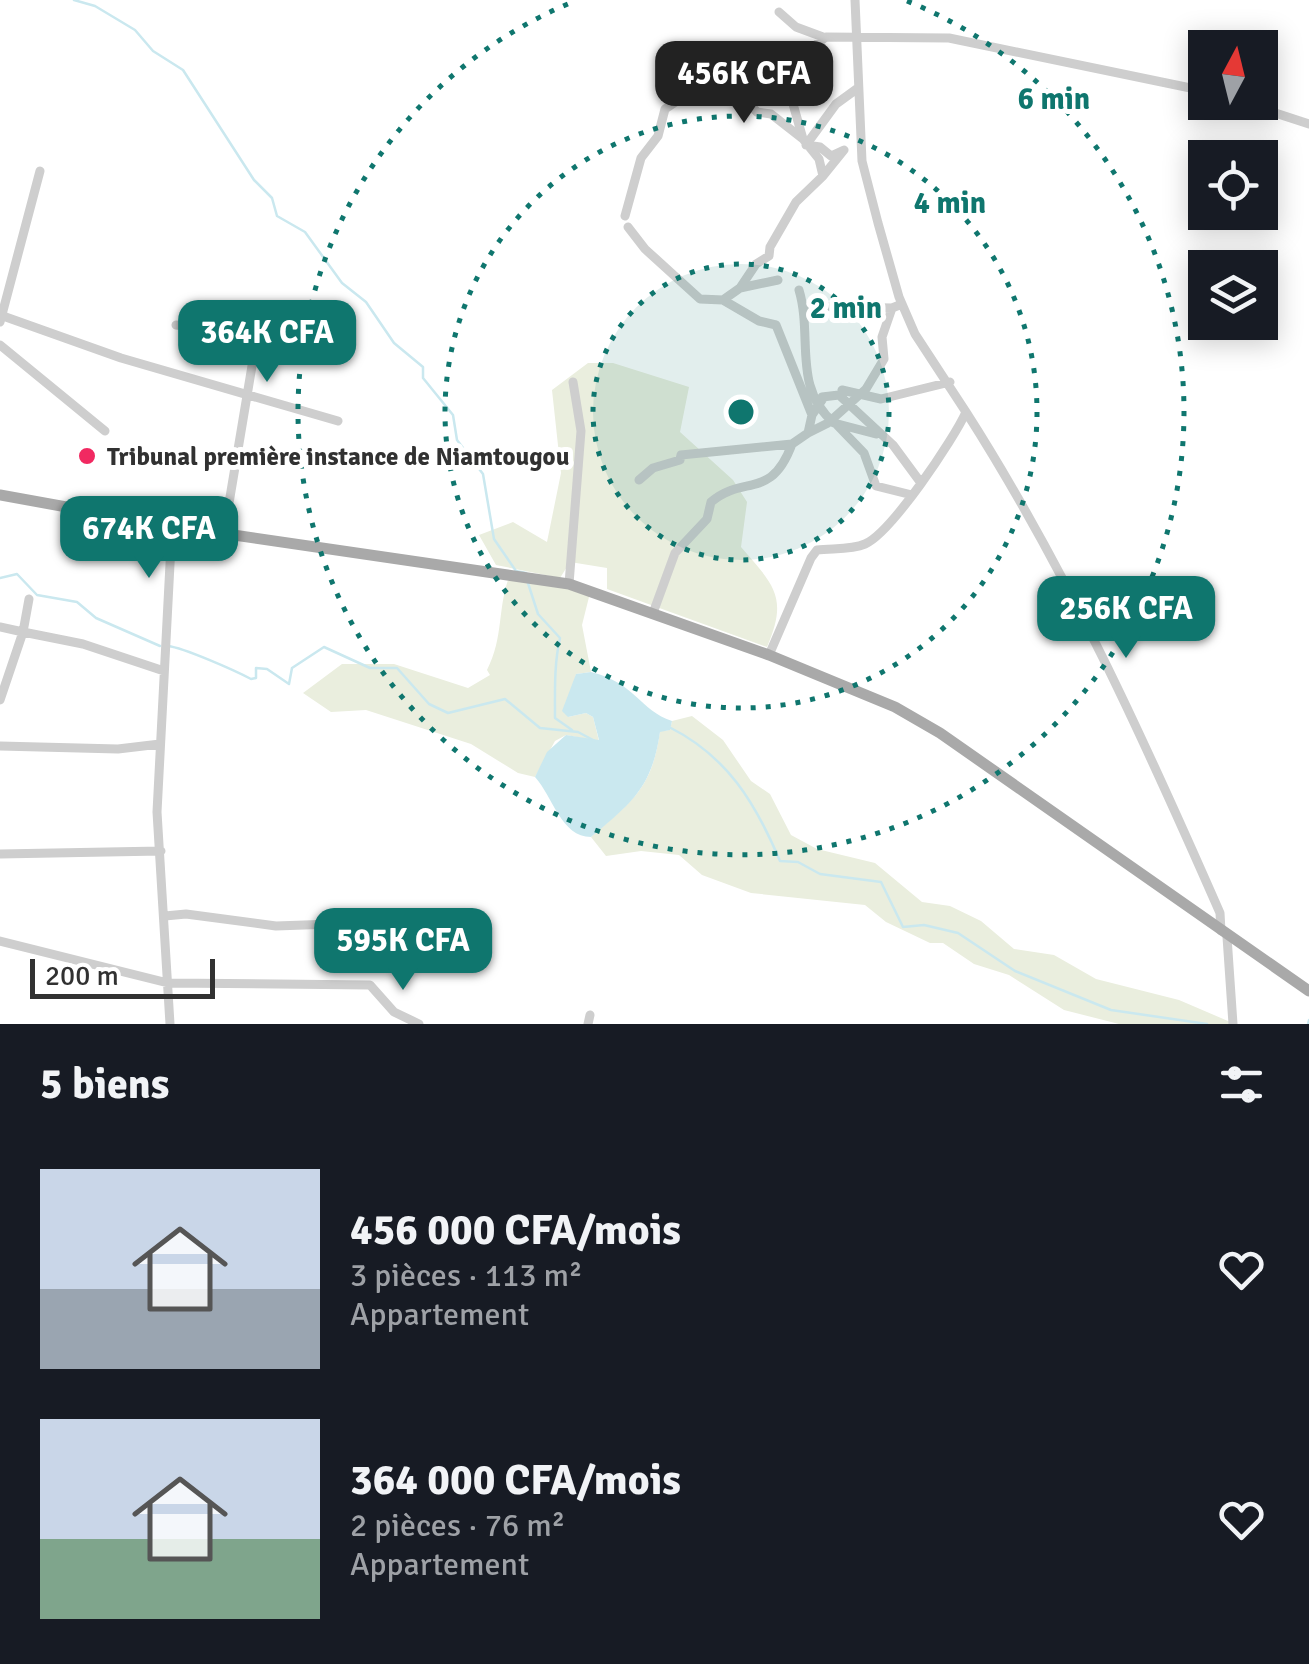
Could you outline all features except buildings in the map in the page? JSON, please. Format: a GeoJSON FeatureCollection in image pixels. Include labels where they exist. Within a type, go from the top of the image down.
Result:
{"type":"FeatureCollection","features":[{"type":"Feature","properties":{"kind":"main road"},"geometry":{"type":"LineString","coordinates":[[0,495],[172,526],[569,584],[769,656],[894,707],[940,734],[1309,991]]}},
{"type":"Feature","properties":{"kind":"street"},"geometry":{"type":"LineString","coordinates":[[855,0],[862,162],[897,306],[950,382],[1003,470],[1144,737],[1220,913],[1234,1024]]}},
{"type":"Feature","properties":{"kind":"street"},"geometry":{"type":"LineString","coordinates":[[779,12],[796,27],[826,37],[949,38],[997,44],[1188,88]]}},
{"type":"Feature","properties":{"kind":"street"},"geometry":{"type":"LineString","coordinates":[[786,68],[826,37]]}},
{"type":"Feature","properties":{"kind":"street"},"geometry":{"type":"LineString","coordinates":[[777,46],[805,142]]}},
{"type":"Feature","properties":{"kind":"street"},"geometry":{"type":"LineString","coordinates":[[625,216],[641,158],[658,136],[665,109],[719,73],[737,51]]}},
{"type":"Feature","properties":{"kind":"street"},"geometry":{"type":"LineString","coordinates":[[719,73],[751,107],[771,114],[805,142],[819,160],[823,176]]}},
{"type":"Feature","properties":{"kind":"street"},"geometry":{"type":"LineString","coordinates":[[805,142],[836,104],[858,88]]}},
{"type":"Feature","properties":{"kind":"street"},"geometry":{"type":"LineString","coordinates":[[1278,114],[1309,124]]}},
{"type":"Feature","properties":{"kind":"street"},"geometry":{"type":"LineString","coordinates":[[724,300],[740,288],[756,264],[769,256],[770,247],[796,202],[844,150],[831,156],[805,142]]}},
{"type":"Feature","properties":{"kind":"street"},"geometry":{"type":"LineString","coordinates":[[40,171],[1,319],[338,421]]}},
{"type":"Feature","properties":{"kind":"street"},"geometry":{"type":"LineString","coordinates":[[628,227],[690,293],[700,299],[724,300],[759,321],[776,325],[812,415]]}},
{"type":"Feature","properties":{"kind":"street"},"geometry":{"type":"LineString","coordinates":[[740,288],[778,280]]}},
{"type":"Feature","properties":{"kind":"street"},"geometry":{"type":"LineString","coordinates":[[799,290],[804,306],[805,380],[833,423],[864,453],[876,486],[912,495]]}},
{"type":"Feature","properties":{"kind":"street"},"geometry":{"type":"LineString","coordinates":[[804,306],[897,306]]}},
{"type":"Feature","properties":{"kind":"street"},"geometry":{"type":"LineString","coordinates":[[639,480],[652,468],[680,460],[681,455],[792,444],[833,423],[852,405],[884,359],[882,337],[897,306]]}},
{"type":"Feature","properties":{"kind":"street"},"geometry":{"type":"LineString","coordinates":[[176,325],[218,330],[256,342],[224,533]]}},
{"type":"Feature","properties":{"kind":"street"},"geometry":{"type":"LineString","coordinates":[[0,345],[105,431]]}},
{"type":"Feature","properties":{"kind":"street"},"geometry":{"type":"LineString","coordinates":[[569,584],[581,431],[573,382]]}},
{"type":"Feature","properties":{"kind":"street"},"geometry":{"type":"LineString","coordinates":[[852,405],[950,382]]}},
{"type":"Feature","properties":{"kind":"street"},"geometry":{"type":"LineString","coordinates":[[842,390],[881,399]]}},
{"type":"Feature","properties":{"kind":"street"},"geometry":{"type":"LineString","coordinates":[[808,434],[820,400],[839,395],[876,434],[893,445],[921,483]]}},
{"type":"Feature","properties":{"kind":"street"},"geometry":{"type":"LineString","coordinates":[[769,656],[817,550],[862,546],[874,538],[921,483],[966,412]]}},
{"type":"Feature","properties":{"kind":"street"},"geometry":{"type":"LineString","coordinates":[[833,423],[876,434]]}},
{"type":"Feature","properties":{"kind":"street"},"geometry":{"type":"LineString","coordinates":[[653,613],[675,553],[707,519],[711,502],[770,478],[782,468],[792,444]]}},
{"type":"Feature","properties":{"kind":"street"},"geometry":{"type":"LineString","coordinates":[[170,1024],[156,812],[172,526]]}},
{"type":"Feature","properties":{"kind":"street"},"geometry":{"type":"LineString","coordinates":[[0,700],[23,632],[29,599]]}},
{"type":"Feature","properties":{"kind":"street"},"geometry":{"type":"LineString","coordinates":[[0,627],[83,644],[164,671]]}},
{"type":"Feature","properties":{"kind":"street"},"geometry":{"type":"LineString","coordinates":[[0,746],[118,749],[160,744]]}},
{"type":"Feature","properties":{"kind":"street"},"geometry":{"type":"LineString","coordinates":[[0,854],[161,851]]}},
{"type":"Feature","properties":{"kind":"street"},"geometry":{"type":"LineString","coordinates":[[165,916],[186,914],[276,926],[360,923]]}},
{"type":"Feature","properties":{"kind":"street"},"geometry":{"type":"LineString","coordinates":[[0,941],[168,984],[370,985],[394,1012],[420,1024]]}},
{"type":"Feature","properties":{"kind":"green space"},"geometry":{"type":"Polygon","coordinates":[[[588,363],[613,363],[689,387],[680,432],[733,480],[747,502],[741,547],[775,593],[777,616],[767,647],[607,589],[607,568],[570,562],[560,578],[496,565],[479,535],[513,522],[547,542],[561,473],[552,390],[588,363]]]}},
{"type":"Feature","properties":{"kind":"green space"},"geometry":{"type":"Polygon","coordinates":[[[509,577],[590,593],[582,625],[591,672],[576,674],[568,717],[586,713],[593,717],[599,741],[566,735],[555,741],[535,777],[518,773],[471,744],[366,710],[331,712],[303,693],[342,664],[394,664],[468,688],[490,675],[487,670],[496,646],[509,577]]]}},
{"type":"Feature","properties":{"kind":"green space"},"geometry":{"type":"Polygon","coordinates":[[[692,716],[723,740],[751,781],[770,794],[791,835],[817,849],[875,863],[922,902],[950,906],[981,921],[1014,949],[1054,955],[1096,979],[1179,1000],[1235,1024],[1119,1024],[1064,1010],[1009,975],[974,964],[943,943],[930,943],[886,922],[865,905],[751,893],[702,875],[679,855],[641,851],[606,856],[591,837],[646,780],[660,731],[670,730],[672,721],[692,716]]]}},
{"type":"Feature","properties":{"kind":"water"},"geometry":{"type":"Polygon","coordinates":[[[591,672],[628,689],[672,721],[670,730],[660,732],[652,767],[638,792],[591,837],[565,823],[535,777],[547,752],[566,735],[599,740],[593,717],[586,713],[568,717],[562,711],[576,674],[591,672]]]}},
{"type":"Feature","properties":{"kind":"waterway"},"geometry":{"type":"LineString","coordinates":[[74,0],[95,6],[135,30],[153,51],[183,70],[254,180],[272,198],[277,216],[305,232],[342,283],[366,302],[394,343],[423,367],[423,378],[453,415],[457,440],[483,474],[494,539],[516,571],[526,573]]}},
{"type":"Feature","properties":{"kind":"waterway"},"geometry":{"type":"LineString","coordinates":[[0,578],[17,574],[37,595],[77,602],[96,618],[160,646]]}},
{"type":"Feature","properties":{"kind":"waterway"},"geometry":{"type":"LineString","coordinates":[[527,580],[538,614],[560,638],[555,718],[572,730]]}},
{"type":"Feature","properties":{"kind":"waterway"},"geometry":{"type":"LineString","coordinates":[[168,646],[251,679],[256,678],[256,668],[267,669],[289,684],[292,668],[324,647],[370,668],[397,668],[429,704],[448,713],[505,699],[540,728],[578,732],[595,741]]}},
{"type":"Feature","properties":{"kind":"waterway"},"geometry":{"type":"LineString","coordinates":[[669,727],[707,752],[737,783],[780,861],[798,862],[820,874],[881,882],[903,927],[924,925],[958,933],[1015,971],[1111,1010],[1207,1024]]}},
{"type":"Feature","properties":{"kind":"waterway"},"geometry":{"type":"LineString","coordinates":[[1308,1024],[1309,1020]]}},
{"type":"Feature","properties":{"kind":"place","name":"Tribunal première instance de Niamtougou"},"geometry":{"type":"Point","coordinates":[87,456]}}]}
